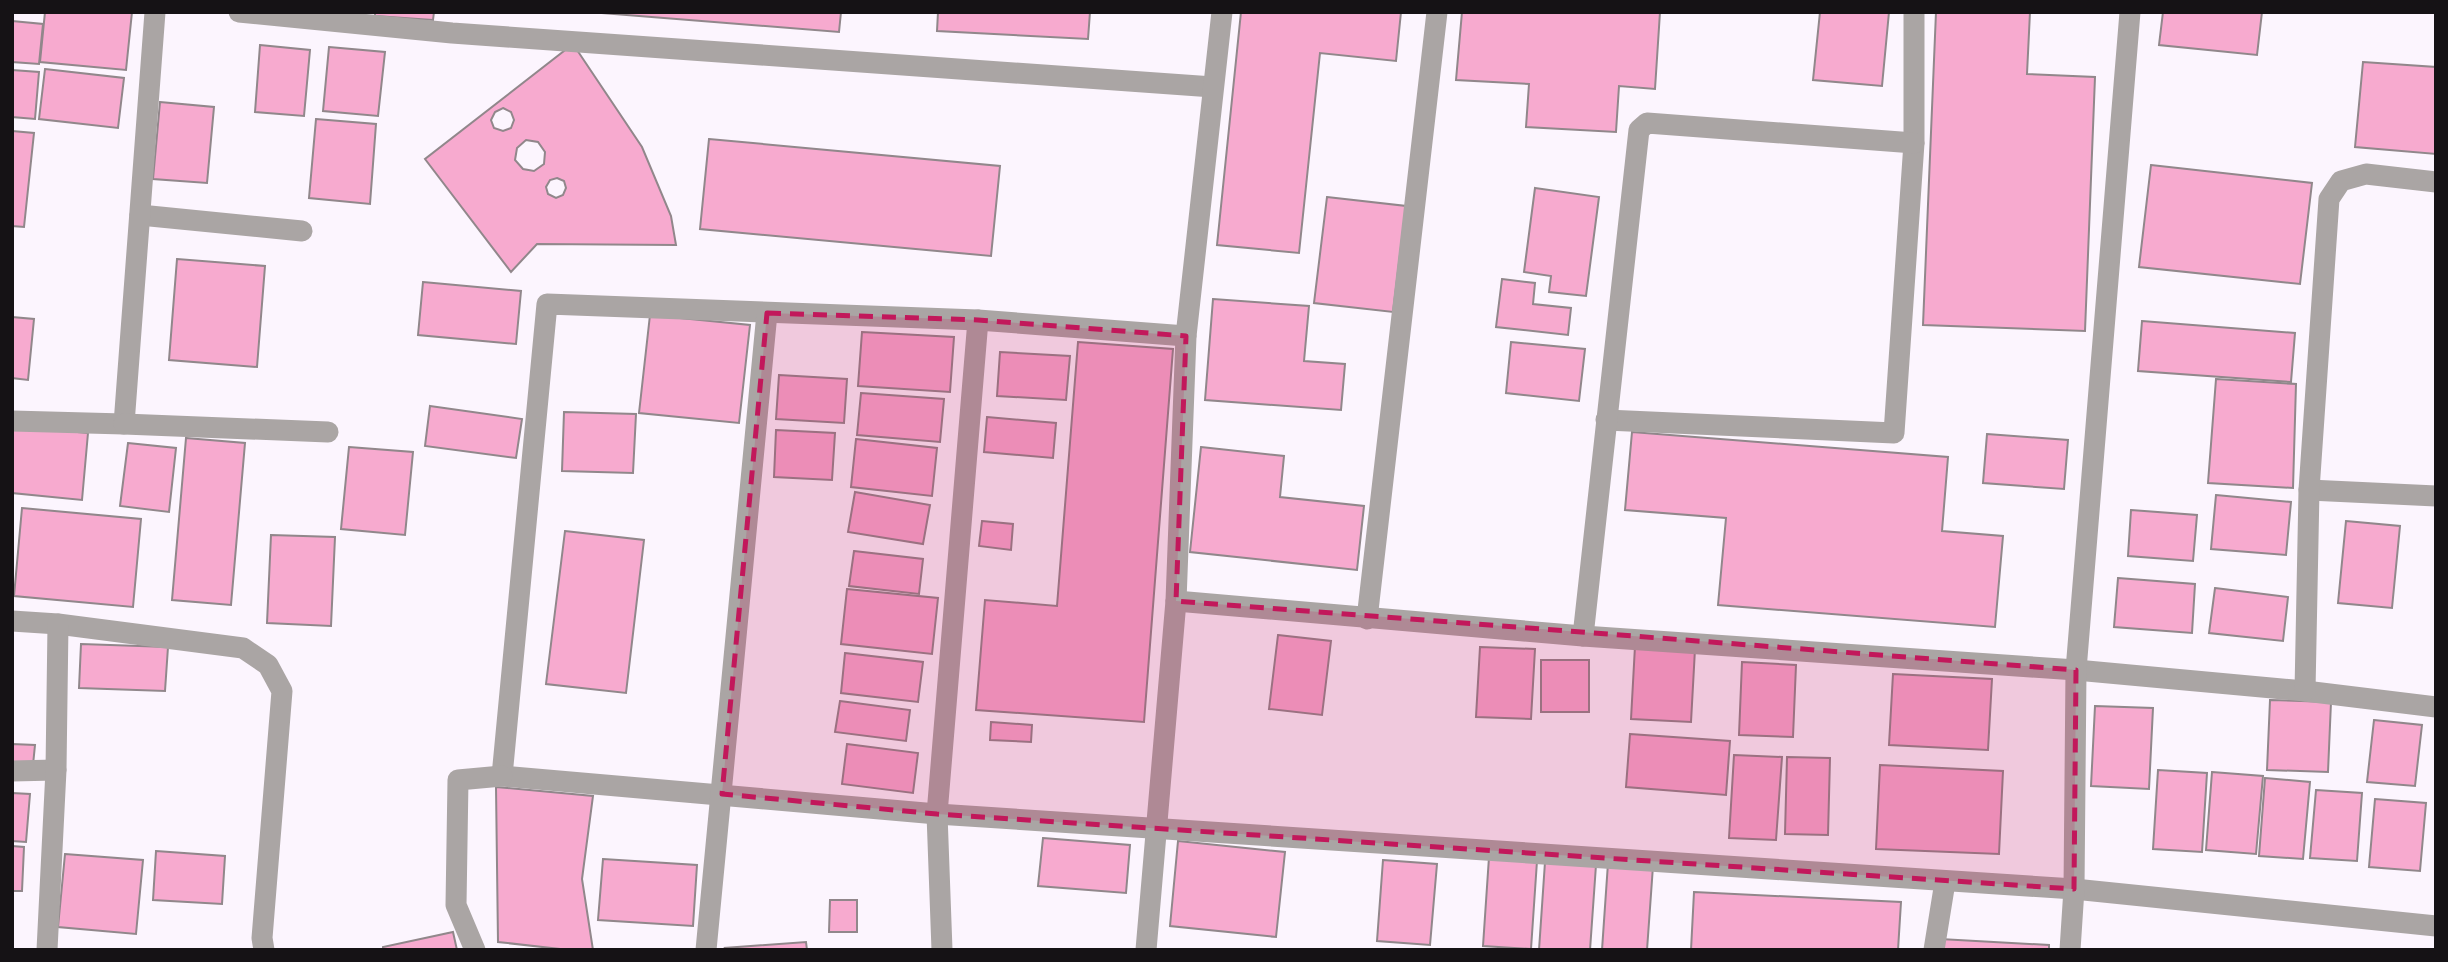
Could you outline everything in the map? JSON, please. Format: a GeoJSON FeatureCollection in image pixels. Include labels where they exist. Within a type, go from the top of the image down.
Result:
{"type":"FeatureCollection","features":[{"type":"Feature","properties":{"kind":"street"},"geometry":{"type":"LineString","coordinates":[[124,424],[155,12]]}},
{"type":"Feature","properties":{"kind":"street"},"geometry":{"type":"LineString","coordinates":[[239,12],[453,23],[1213,87]]}},
{"type":"Feature","properties":{"kind":"street"},"geometry":{"type":"LineString","coordinates":[[1146,950],[1175,601],[1186,336],[1222,12]]}},
{"type":"Feature","properties":{"kind":"street"},"geometry":{"type":"LineString","coordinates":[[1367,619],[1437,12]]}},
{"type":"Feature","properties":{"kind":"street"},"geometry":{"type":"LineString","coordinates":[[1606,421],[1894,433],[1914,143],[1914,12]]}},
{"type":"Feature","properties":{"kind":"street"},"geometry":{"type":"LineString","coordinates":[[2070,950],[2074,889],[2076,670],[2130,12]]}},
{"type":"Feature","properties":{"kind":"street"},"geometry":{"type":"LineString","coordinates":[[1583,636],[1637,135],[1642,127],[1647,123],[1914,143]]}},
{"type":"Feature","properties":{"kind":"street"},"geometry":{"type":"LineString","coordinates":[[2305,691],[2309,490],[2329,199],[2341,181],[2366,174],[2436,182]]}},
{"type":"Feature","properties":{"kind":"street"},"geometry":{"type":"LineString","coordinates":[[140,215],[302,231]]}},
{"type":"Feature","properties":{"kind":"street"},"geometry":{"type":"LineString","coordinates":[[502,776],[547,304],[978,320],[1186,336]]}},
{"type":"Feature","properties":{"kind":"street"},"geometry":{"type":"LineString","coordinates":[[706,950],[767,313]]}},
{"type":"Feature","properties":{"kind":"street"},"geometry":{"type":"LineString","coordinates":[[942,950],[937,814],[978,320]]}},
{"type":"Feature","properties":{"kind":"street"},"geometry":{"type":"LineString","coordinates":[[12,421],[328,432]]}},
{"type":"Feature","properties":{"kind":"street"},"geometry":{"type":"LineString","coordinates":[[2309,490],[2436,496]]}},
{"type":"Feature","properties":{"kind":"street"},"geometry":{"type":"LineString","coordinates":[[1175,601],[1583,636],[2076,670],[2305,691],[2436,707]]}},
{"type":"Feature","properties":{"kind":"street"},"geometry":{"type":"LineString","coordinates":[[12,621],[58,624],[243,648],[268,665],[282,691],[262,938],[264,950]]}},
{"type":"Feature","properties":{"kind":"street"},"geometry":{"type":"LineString","coordinates":[[47,950],[56,770],[58,624]]}},
{"type":"Feature","properties":{"kind":"street"},"geometry":{"type":"LineString","coordinates":[[12,771],[56,770]]}},
{"type":"Feature","properties":{"kind":"street"},"geometry":{"type":"LineString","coordinates":[[475,950],[456,905],[458,780],[502,776],[937,814],[2074,889],[2436,926]]}},
{"type":"Feature","properties":{"kind":"street"},"geometry":{"type":"LineString","coordinates":[[1934,950],[1945,882]]}},
{"type":"Feature","properties":{"kind":"highlighted area"},"geometry":{"type":"Polygon","coordinates":[[[767,313],[978,320],[1186,336],[1176,601],[2076,670],[2074,889],[937,814],[722,794],[767,313]]]}},
{"type":"Feature","properties":{"kind":"building"},"geometry":{"type":"Polygon","coordinates":[[[45,12],[132,12],[126,70],[40,62],[45,12]]]}},
{"type":"Feature","properties":{"kind":"building"},"geometry":{"type":"Polygon","coordinates":[[[375,12],[434,12],[433,20],[375,16],[375,12]]]}},
{"type":"Feature","properties":{"kind":"building"},"geometry":{"type":"Polygon","coordinates":[[[589,12],[841,12],[839,32],[589,12]]]}},
{"type":"Feature","properties":{"kind":"building"},"geometry":{"type":"Polygon","coordinates":[[[938,12],[1090,12],[1088,39],[937,31],[938,12]]]}},
{"type":"Feature","properties":{"kind":"building"},"geometry":{"type":"Polygon","coordinates":[[[1241,12],[1401,12],[1396,61],[1320,53],[1299,253],[1217,245],[1241,12]]]}},
{"type":"Feature","properties":{"kind":"building"},"geometry":{"type":"Polygon","coordinates":[[[1462,12],[1660,12],[1655,89],[1619,86],[1616,132],[1526,127],[1529,84],[1456,80],[1462,12]]]}},
{"type":"Feature","properties":{"kind":"building"},"geometry":{"type":"Polygon","coordinates":[[[1820,12],[1889,12],[1882,86],[1813,80],[1820,12]]]}},
{"type":"Feature","properties":{"kind":"building"},"geometry":{"type":"Polygon","coordinates":[[[1936,12],[2030,12],[2027,74],[2095,77],[2085,331],[1923,325],[1936,12]]]}},
{"type":"Feature","properties":{"kind":"building"},"geometry":{"type":"Polygon","coordinates":[[[2163,12],[2262,12],[2257,55],[2159,45],[2163,12]]]}},
{"type":"Feature","properties":{"kind":"building"},"geometry":{"type":"Polygon","coordinates":[[[12,21],[43,24],[39,64],[12,62],[12,21]]]}},
{"type":"Feature","properties":{"kind":"building"},"geometry":{"type":"Polygon","coordinates":[[[573,44],[642,147],[671,216],[676,245],[537,244],[511,272],[425,159],[573,44]],[[503,108],[495,112],[491,120],[494,128],[503,131],[511,128],[514,120],[511,112],[503,108]],[[526,140],[517,148],[515,160],[523,169],[534,171],[544,164],[545,152],[538,142],[526,140]],[[557,178],[550,180],[546,187],[548,194],[556,198],[563,195],[566,188],[564,181],[557,178]]]}},
{"type":"Feature","properties":{"kind":"building"},"geometry":{"type":"Polygon","coordinates":[[[260,45],[310,50],[304,116],[255,112],[260,45]]]}},
{"type":"Feature","properties":{"kind":"building"},"geometry":{"type":"Polygon","coordinates":[[[329,47],[385,52],[378,116],[323,111],[329,47]]]}},
{"type":"Feature","properties":{"kind":"building"},"geometry":{"type":"Polygon","coordinates":[[[2363,62],[2436,67],[2436,154],[2355,147],[2363,62]]]}},
{"type":"Feature","properties":{"kind":"building"},"geometry":{"type":"Polygon","coordinates":[[[45,69],[124,78],[118,128],[39,119],[45,69]]]}},
{"type":"Feature","properties":{"kind":"building"},"geometry":{"type":"Polygon","coordinates":[[[12,70],[39,72],[35,119],[12,117],[12,70]]]}},
{"type":"Feature","properties":{"kind":"building"},"geometry":{"type":"Polygon","coordinates":[[[160,102],[214,107],[207,183],[153,179],[160,102]]]}},
{"type":"Feature","properties":{"kind":"building"},"geometry":{"type":"Polygon","coordinates":[[[316,119],[376,124],[370,204],[309,198],[316,119]]]}},
{"type":"Feature","properties":{"kind":"building"},"geometry":{"type":"Polygon","coordinates":[[[12,131],[34,133],[24,227],[12,226],[12,131]]]}},
{"type":"Feature","properties":{"kind":"building"},"geometry":{"type":"Polygon","coordinates":[[[709,139],[1000,166],[991,256],[700,229],[709,139]]]}},
{"type":"Feature","properties":{"kind":"building"},"geometry":{"type":"Polygon","coordinates":[[[2151,165],[2312,183],[2300,284],[2139,267],[2151,165]]]}},
{"type":"Feature","properties":{"kind":"building"},"geometry":{"type":"Polygon","coordinates":[[[1535,188],[1599,197],[1586,296],[1549,292],[1551,276],[1524,272],[1535,188]]]}},
{"type":"Feature","properties":{"kind":"building"},"geometry":{"type":"Polygon","coordinates":[[[1327,197],[1406,206],[1393,312],[1314,303],[1327,197]]]}},
{"type":"Feature","properties":{"kind":"building"},"geometry":{"type":"Polygon","coordinates":[[[177,259],[265,266],[257,367],[169,360],[177,259]]]}},
{"type":"Feature","properties":{"kind":"building"},"geometry":{"type":"Polygon","coordinates":[[[1502,279],[1535,283],[1533,304],[1571,308],[1568,335],[1496,327],[1502,279]]]}},
{"type":"Feature","properties":{"kind":"building"},"geometry":{"type":"Polygon","coordinates":[[[423,282],[521,291],[516,344],[418,335],[423,282]]]}},
{"type":"Feature","properties":{"kind":"building"},"geometry":{"type":"Polygon","coordinates":[[[1213,299],[1309,306],[1304,361],[1345,364],[1341,410],[1205,400],[1213,299]]]}},
{"type":"Feature","properties":{"kind":"building"},"geometry":{"type":"Polygon","coordinates":[[[650,315],[750,325],[739,423],[639,413],[650,315]]]}},
{"type":"Feature","properties":{"kind":"building"},"geometry":{"type":"Polygon","coordinates":[[[12,317],[34,319],[28,380],[12,378],[12,317]]]}},
{"type":"Feature","properties":{"kind":"building"},"geometry":{"type":"Polygon","coordinates":[[[2142,321],[2295,333],[2291,382],[2138,371],[2142,321]]]}},
{"type":"Feature","properties":{"kind":"building"},"geometry":{"type":"Polygon","coordinates":[[[862,332],[954,337],[950,392],[858,386],[862,332]]]}},
{"type":"Feature","properties":{"kind":"building"},"geometry":{"type":"Polygon","coordinates":[[[1078,342],[1173,349],[1144,722],[976,710],[985,600],[1057,606],[1078,342]]]}},
{"type":"Feature","properties":{"kind":"building"},"geometry":{"type":"Polygon","coordinates":[[[1511,342],[1585,349],[1579,401],[1506,393],[1511,342]]]}},
{"type":"Feature","properties":{"kind":"building"},"geometry":{"type":"Polygon","coordinates":[[[1000,352],[1070,356],[1066,400],[997,396],[1000,352]]]}},
{"type":"Feature","properties":{"kind":"building"},"geometry":{"type":"Polygon","coordinates":[[[779,375],[847,379],[844,423],[776,419],[779,375]]]}},
{"type":"Feature","properties":{"kind":"building"},"geometry":{"type":"Polygon","coordinates":[[[2216,379],[2296,384],[2293,488],[2208,483],[2216,379]]]}},
{"type":"Feature","properties":{"kind":"building"},"geometry":{"type":"Polygon","coordinates":[[[861,393],[944,399],[940,442],[857,435],[861,393]]]}},
{"type":"Feature","properties":{"kind":"building"},"geometry":{"type":"Polygon","coordinates":[[[430,406],[522,419],[516,458],[425,446],[430,406]]]}},
{"type":"Feature","properties":{"kind":"building"},"geometry":{"type":"Polygon","coordinates":[[[564,412],[636,414],[633,473],[562,471],[564,412]]]}},
{"type":"Feature","properties":{"kind":"building"},"geometry":{"type":"Polygon","coordinates":[[[987,417],[1056,423],[1053,458],[984,452],[987,417]]]}},
{"type":"Feature","properties":{"kind":"building"},"geometry":{"type":"Polygon","coordinates":[[[12,426],[88,433],[82,500],[12,493],[12,426]]]}},
{"type":"Feature","properties":{"kind":"building"},"geometry":{"type":"Polygon","coordinates":[[[776,430],[835,433],[832,480],[774,477],[776,430]]]}},
{"type":"Feature","properties":{"kind":"building"},"geometry":{"type":"Polygon","coordinates":[[[1632,432],[1948,457],[1942,531],[2003,536],[1995,627],[1718,605],[1726,518],[1625,510],[1632,432]]]}},
{"type":"Feature","properties":{"kind":"building"},"geometry":{"type":"Polygon","coordinates":[[[1987,434],[2068,440],[2064,489],[1983,483],[1987,434]]]}},
{"type":"Feature","properties":{"kind":"building"},"geometry":{"type":"Polygon","coordinates":[[[186,438],[245,443],[231,605],[172,600],[186,438]]]}},
{"type":"Feature","properties":{"kind":"building"},"geometry":{"type":"Polygon","coordinates":[[[856,439],[937,448],[932,496],[851,487],[856,439]]]}},
{"type":"Feature","properties":{"kind":"building"},"geometry":{"type":"Polygon","coordinates":[[[128,443],[176,448],[169,512],[120,506],[128,443]]]}},
{"type":"Feature","properties":{"kind":"building"},"geometry":{"type":"Polygon","coordinates":[[[349,447],[413,452],[405,535],[341,529],[349,447]]]}},
{"type":"Feature","properties":{"kind":"building"},"geometry":{"type":"Polygon","coordinates":[[[1201,447],[1284,456],[1280,497],[1364,506],[1357,570],[1190,552],[1201,447]]]}},
{"type":"Feature","properties":{"kind":"building"},"geometry":{"type":"Polygon","coordinates":[[[855,492],[930,505],[923,544],[848,532],[855,492]]]}},
{"type":"Feature","properties":{"kind":"building"},"geometry":{"type":"Polygon","coordinates":[[[2216,495],[2291,502],[2286,555],[2211,549],[2216,495]]]}},
{"type":"Feature","properties":{"kind":"building"},"geometry":{"type":"Polygon","coordinates":[[[22,508],[141,519],[133,607],[14,596],[22,508]]]}},
{"type":"Feature","properties":{"kind":"building"},"geometry":{"type":"Polygon","coordinates":[[[2131,510],[2197,515],[2193,561],[2128,556],[2131,510]]]}},
{"type":"Feature","properties":{"kind":"building"},"geometry":{"type":"Polygon","coordinates":[[[982,521],[1013,524],[1011,550],[979,546],[982,521]]]}},
{"type":"Feature","properties":{"kind":"building"},"geometry":{"type":"Polygon","coordinates":[[[2346,521],[2400,526],[2392,608],[2338,603],[2346,521]]]}},
{"type":"Feature","properties":{"kind":"building"},"geometry":{"type":"Polygon","coordinates":[[[565,531],[644,540],[626,693],[546,684],[565,531]]]}},
{"type":"Feature","properties":{"kind":"building"},"geometry":{"type":"Polygon","coordinates":[[[271,535],[335,537],[331,626],[267,623],[271,535]]]}},
{"type":"Feature","properties":{"kind":"building"},"geometry":{"type":"Polygon","coordinates":[[[854,551],[923,559],[919,594],[849,586],[854,551]]]}},
{"type":"Feature","properties":{"kind":"building"},"geometry":{"type":"Polygon","coordinates":[[[2118,578],[2195,584],[2192,633],[2114,627],[2118,578]]]}},
{"type":"Feature","properties":{"kind":"building"},"geometry":{"type":"Polygon","coordinates":[[[2215,588],[2288,597],[2283,641],[2209,633],[2215,588]]]}},
{"type":"Feature","properties":{"kind":"building"},"geometry":{"type":"Polygon","coordinates":[[[847,589],[938,598],[932,654],[841,644],[847,589]]]}},
{"type":"Feature","properties":{"kind":"building"},"geometry":{"type":"Polygon","coordinates":[[[1278,635],[1331,641],[1322,715],[1269,709],[1278,635]]]}},
{"type":"Feature","properties":{"kind":"building"},"geometry":{"type":"Polygon","coordinates":[[[81,644],[168,647],[165,691],[79,688],[81,644]]]}},
{"type":"Feature","properties":{"kind":"building"},"geometry":{"type":"Polygon","coordinates":[[[1635,646],[1695,649],[1691,722],[1631,719],[1635,646]]]}},
{"type":"Feature","properties":{"kind":"building"},"geometry":{"type":"Polygon","coordinates":[[[1480,647],[1535,649],[1531,719],[1476,717],[1480,647]]]}},
{"type":"Feature","properties":{"kind":"building"},"geometry":{"type":"Polygon","coordinates":[[[845,653],[923,662],[918,702],[841,693],[845,653]]]}},
{"type":"Feature","properties":{"kind":"building"},"geometry":{"type":"Polygon","coordinates":[[[1541,660],[1589,660],[1589,712],[1541,712],[1541,660]]]}},
{"type":"Feature","properties":{"kind":"building"},"geometry":{"type":"Polygon","coordinates":[[[1742,662],[1796,665],[1793,737],[1739,735],[1742,662]]]}},
{"type":"Feature","properties":{"kind":"building"},"geometry":{"type":"Polygon","coordinates":[[[1893,674],[1992,679],[1988,750],[1889,745],[1893,674]]]}},
{"type":"Feature","properties":{"kind":"building"},"geometry":{"type":"Polygon","coordinates":[[[2270,700],[2331,702],[2328,772],[2267,770],[2270,700]]]}},
{"type":"Feature","properties":{"kind":"building"},"geometry":{"type":"Polygon","coordinates":[[[840,701],[910,710],[906,741],[835,732],[840,701]]]}},
{"type":"Feature","properties":{"kind":"building"},"geometry":{"type":"Polygon","coordinates":[[[2095,706],[2153,708],[2149,789],[2091,786],[2095,706]]]}},
{"type":"Feature","properties":{"kind":"building"},"geometry":{"type":"Polygon","coordinates":[[[2374,720],[2422,725],[2415,786],[2367,782],[2374,720]]]}},
{"type":"Feature","properties":{"kind":"building"},"geometry":{"type":"Polygon","coordinates":[[[991,722],[1032,725],[1031,742],[990,740],[991,722]]]}},
{"type":"Feature","properties":{"kind":"building"},"geometry":{"type":"Polygon","coordinates":[[[1630,734],[1730,741],[1726,795],[1626,787],[1630,734]]]}},
{"type":"Feature","properties":{"kind":"building"},"geometry":{"type":"Polygon","coordinates":[[[12,744],[35,745],[33,765],[12,764],[12,744]]]}},
{"type":"Feature","properties":{"kind":"building"},"geometry":{"type":"Polygon","coordinates":[[[847,744],[918,753],[913,793],[842,784],[847,744]]]}},
{"type":"Feature","properties":{"kind":"building"},"geometry":{"type":"Polygon","coordinates":[[[1734,755],[1782,757],[1776,840],[1729,838],[1734,755]]]}},
{"type":"Feature","properties":{"kind":"building"},"geometry":{"type":"Polygon","coordinates":[[[1787,757],[1830,758],[1828,835],[1785,834],[1787,757]]]}},
{"type":"Feature","properties":{"kind":"building"},"geometry":{"type":"Polygon","coordinates":[[[1880,765],[2003,771],[1999,854],[1876,849],[1880,765]]]}},
{"type":"Feature","properties":{"kind":"building"},"geometry":{"type":"Polygon","coordinates":[[[2158,770],[2207,773],[2202,852],[2153,849],[2158,770]]]}},
{"type":"Feature","properties":{"kind":"building"},"geometry":{"type":"Polygon","coordinates":[[[2212,772],[2263,776],[2256,854],[2206,850],[2212,772]]]}},
{"type":"Feature","properties":{"kind":"building"},"geometry":{"type":"Polygon","coordinates":[[[2265,778],[2310,782],[2303,859],[2259,856],[2265,778]]]}},
{"type":"Feature","properties":{"kind":"building"},"geometry":{"type":"Polygon","coordinates":[[[496,787],[593,796],[582,879],[593,950],[498,942],[496,787]]]}},
{"type":"Feature","properties":{"kind":"building"},"geometry":{"type":"Polygon","coordinates":[[[2316,790],[2362,793],[2357,861],[2310,858],[2316,790]]]}},
{"type":"Feature","properties":{"kind":"building"},"geometry":{"type":"Polygon","coordinates":[[[12,793],[30,794],[26,842],[12,841],[12,793]]]}},
{"type":"Feature","properties":{"kind":"building"},"geometry":{"type":"Polygon","coordinates":[[[2375,799],[2426,803],[2420,871],[2369,867],[2375,799]]]}},
{"type":"Feature","properties":{"kind":"building"},"geometry":{"type":"Polygon","coordinates":[[[1043,838],[1130,845],[1126,893],[1038,886],[1043,838]]]}},
{"type":"Feature","properties":{"kind":"building"},"geometry":{"type":"Polygon","coordinates":[[[1178,841],[1285,852],[1276,937],[1170,926],[1178,841]]]}},
{"type":"Feature","properties":{"kind":"building"},"geometry":{"type":"Polygon","coordinates":[[[12,846],[24,847],[22,891],[12,891],[12,846]]]}},
{"type":"Feature","properties":{"kind":"building"},"geometry":{"type":"Polygon","coordinates":[[[156,851],[225,856],[222,904],[153,900],[156,851]]]}},
{"type":"Feature","properties":{"kind":"building"},"geometry":{"type":"Polygon","coordinates":[[[65,854],[143,860],[136,934],[58,927],[65,854]]]}},
{"type":"Feature","properties":{"kind":"building"},"geometry":{"type":"Polygon","coordinates":[[[1489,857],[1537,861],[1531,949],[1483,946],[1489,857]]]}},
{"type":"Feature","properties":{"kind":"building"},"geometry":{"type":"Polygon","coordinates":[[[603,859],[697,865],[693,926],[598,920],[603,859]]]}},
{"type":"Feature","properties":{"kind":"building"},"geometry":{"type":"Polygon","coordinates":[[[1383,860],[1437,864],[1430,945],[1377,941],[1383,860]]]}},
{"type":"Feature","properties":{"kind":"building"},"geometry":{"type":"Polygon","coordinates":[[[1545,862],[1596,865],[1590,950],[1539,950],[1545,862]]]}},
{"type":"Feature","properties":{"kind":"building"},"geometry":{"type":"Polygon","coordinates":[[[1608,863],[1653,866],[1647,950],[1602,950],[1608,863]]]}},
{"type":"Feature","properties":{"kind":"building"},"geometry":{"type":"Polygon","coordinates":[[[1694,892],[1901,902],[1898,950],[1691,950],[1694,892]]]}},
{"type":"Feature","properties":{"kind":"building"},"geometry":{"type":"Polygon","coordinates":[[[830,900],[857,900],[857,932],[829,932],[830,900]]]}},
{"type":"Feature","properties":{"kind":"building"},"geometry":{"type":"Polygon","coordinates":[[[453,932],[457,950],[383,950],[383,947],[453,932]]]}},
{"type":"Feature","properties":{"kind":"building"},"geometry":{"type":"Polygon","coordinates":[[[1940,939],[2049,945],[2049,950],[1939,950],[1940,939]]]}},
{"type":"Feature","properties":{"kind":"building"},"geometry":{"type":"Polygon","coordinates":[[[806,942],[807,950],[725,948],[806,942]]]}}]}
